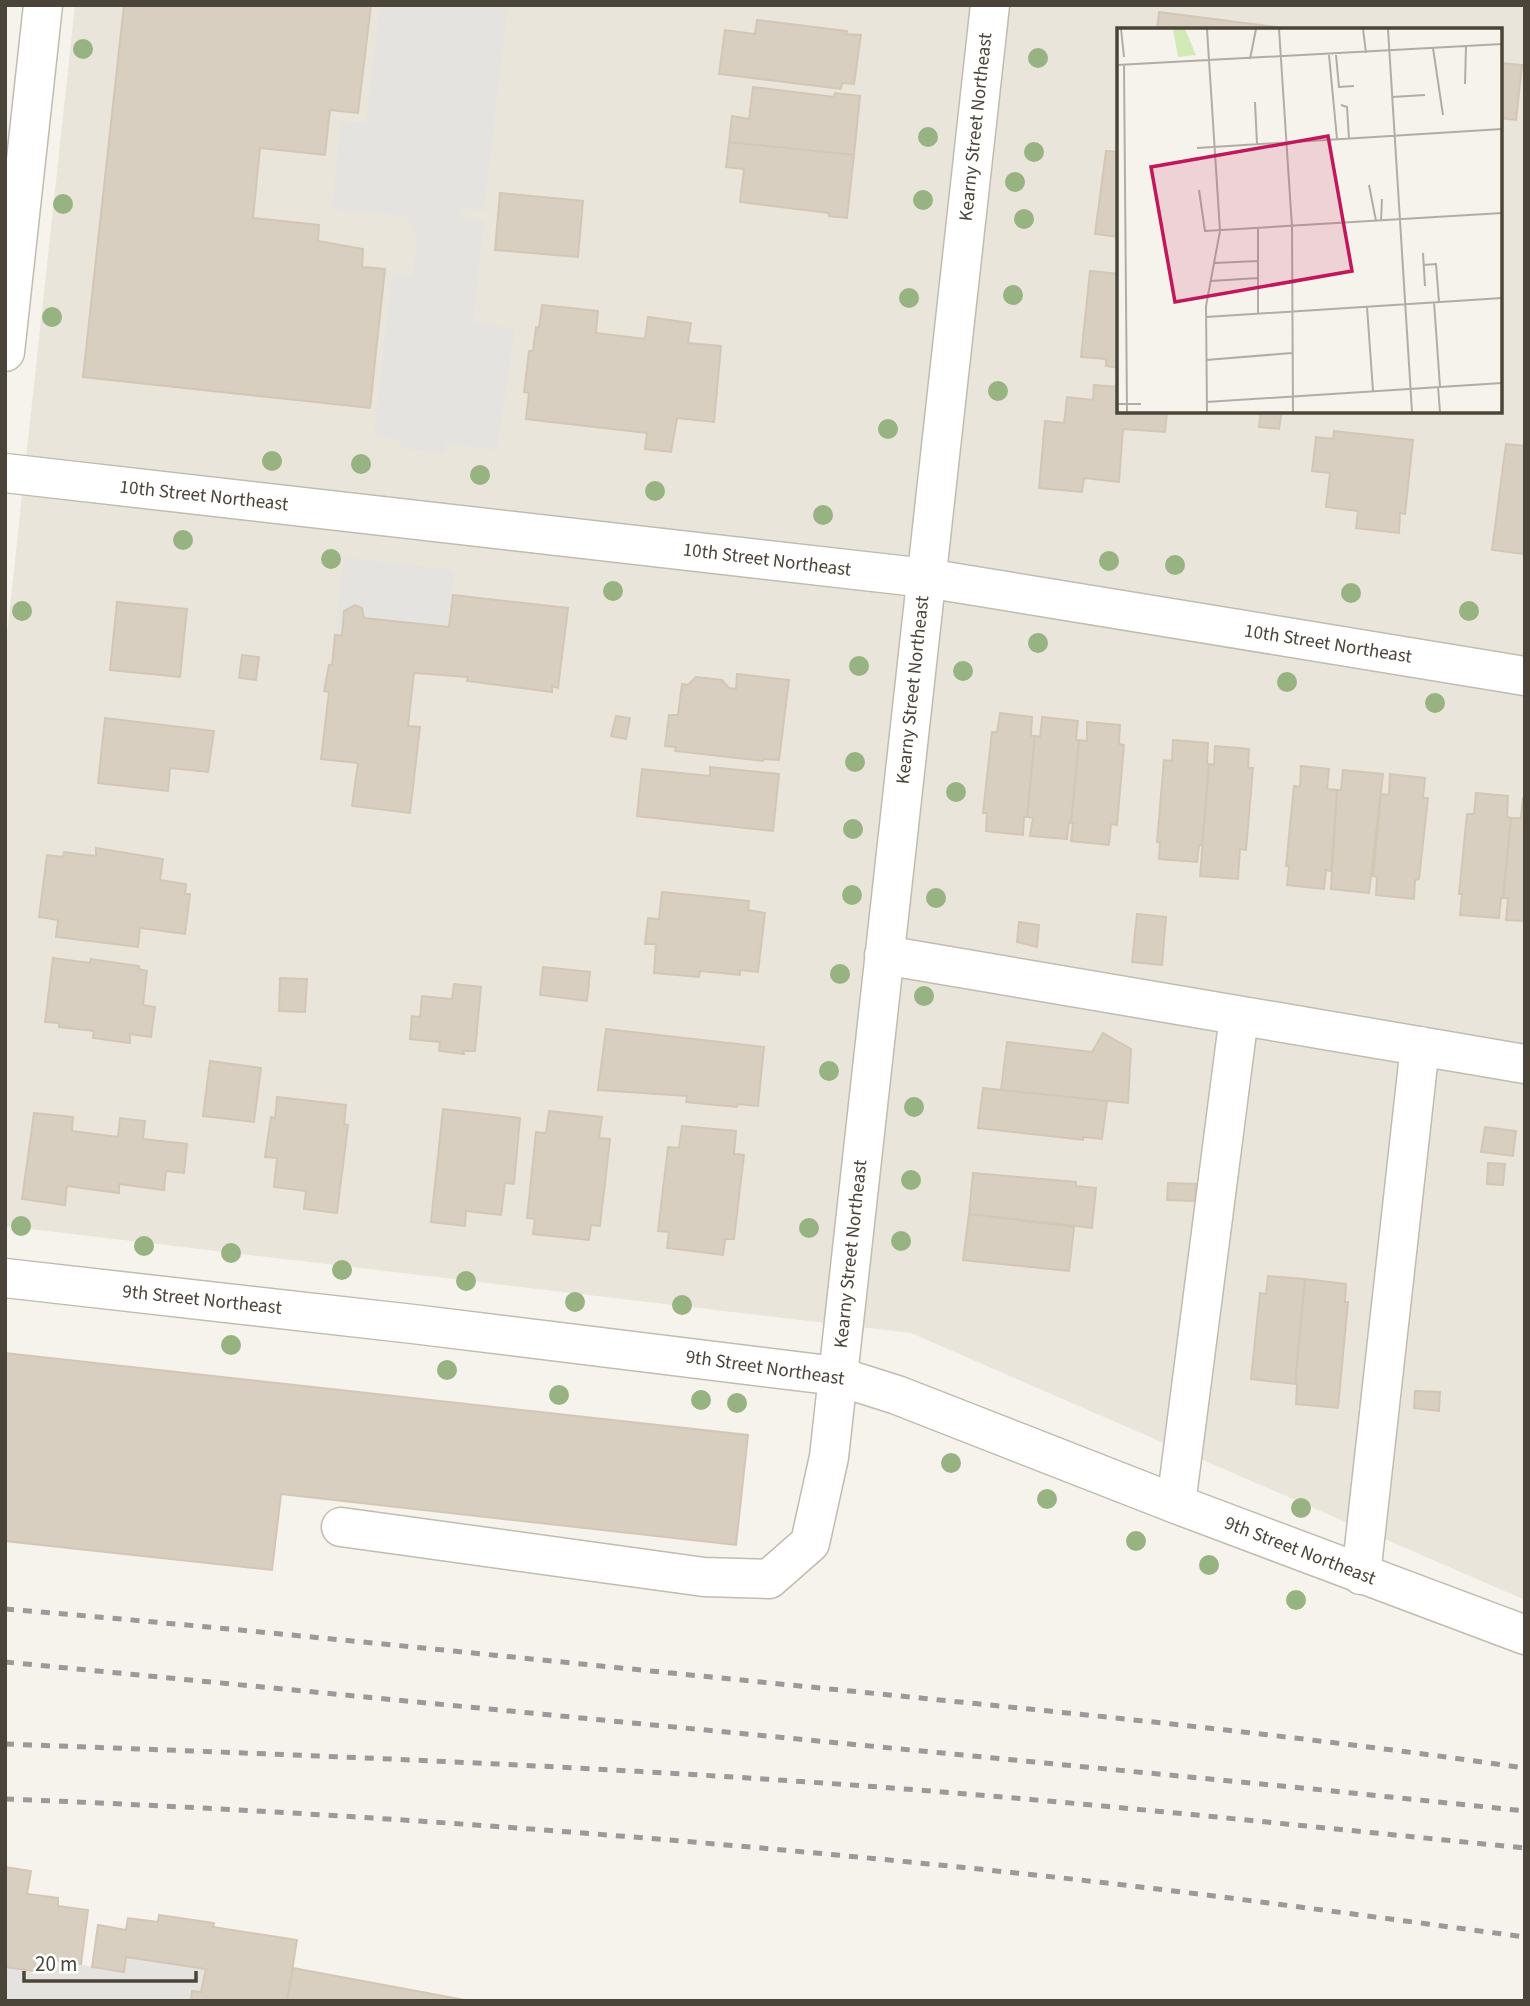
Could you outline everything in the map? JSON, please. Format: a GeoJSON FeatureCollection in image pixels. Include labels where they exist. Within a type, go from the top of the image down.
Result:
{"type":"FeatureCollection","features":[{"type":"Feature","properties":{"kind":"street"},"geometry":{"type":"LineString","coordinates":[[5,352],[43,5]]}},
{"type":"Feature","properties":{"kind":"street","name":"Kearny Street Northeast"},"geometry":{"type":"LineString","coordinates":[[341,1527],[704,1577],[769,1578],[810,1543],[829,1457],[990,5]]}},
{"type":"Feature","properties":{"kind":"street","name":"10th Street Northeast"},"geometry":{"type":"LineString","coordinates":[[5,474],[926,578],[1525,676]]}},
{"type":"Feature","properties":{"kind":"street"},"geometry":{"type":"LineString","coordinates":[[884,955],[1525,1064]]}},
{"type":"Feature","properties":{"kind":"street"},"geometry":{"type":"LineString","coordinates":[[1176,1504],[1239,1016]]}},
{"type":"Feature","properties":{"kind":"street"},"geometry":{"type":"LineString","coordinates":[[1362,1575],[1420,1046]]}},
{"type":"Feature","properties":{"kind":"street","name":"9th Street Northeast"},"geometry":{"type":"LineString","coordinates":[[5,1278],[837,1376],[897,1395],[1176,1504],[1525,1635]]}},
{"type":"Feature","properties":{"kind":"shaded area"},"geometry":{"type":"Polygon","coordinates":[[[75,5],[1525,5],[1525,1600],[911,1333],[5,1226],[5,653],[75,5]]]}},
{"type":"Feature","properties":{"kind":"shaded area"},"geometry":{"type":"Polygon","coordinates":[[[380,5],[508,5],[484,211],[461,208],[460,218],[484,221],[473,323],[515,329],[497,450],[446,444],[444,453],[400,448],[400,440],[374,436],[392,274],[412,276],[417,237],[406,216],[332,209],[341,121],[366,123],[380,5]]]}},
{"type":"Feature","properties":{"kind":"shaded area"},"geometry":{"type":"Polygon","coordinates":[[[343,557],[455,570],[449,627],[364,618],[362,608],[355,605],[344,611],[342,636],[335,635],[343,557]]]}},
{"type":"Feature","properties":{"kind":"shaded area"},"geometry":{"type":"Polygon","coordinates":[[[36,1957],[123,1972],[126,1957],[206,1969],[201,1992],[192,1991],[191,2001],[5,2001],[5,1967],[34,1971],[36,1957]]]}},
{"type":"Feature","properties":{"kind":"building"},"geometry":{"type":"Polygon","coordinates":[[[124,5],[371,5],[358,113],[330,110],[325,155],[260,148],[253,218],[319,225],[318,241],[363,249],[362,267],[385,269],[370,408],[83,377],[124,5]]]}},
{"type":"Feature","properties":{"kind":"building"},"geometry":{"type":"Polygon","coordinates":[[[1159,12],[1283,28],[1157,28],[1159,12]]]}},
{"type":"Feature","properties":{"kind":"building"},"geometry":{"type":"Polygon","coordinates":[[[757,20],[861,35],[854,84],[842,83],[841,89],[719,74],[725,30],[755,34],[757,20]]]}},
{"type":"Feature","properties":{"kind":"building"},"geometry":{"type":"Polygon","coordinates":[[[1502,63],[1522,65],[1516,120],[1502,118],[1502,63]]]}},
{"type":"Feature","properties":{"kind":"building"},"geometry":{"type":"Polygon","coordinates":[[[753,87],[834,97],[835,93],[860,96],[854,155],[729,142],[732,116],[749,119],[753,87]]]}},
{"type":"Feature","properties":{"kind":"building"},"geometry":{"type":"Polygon","coordinates":[[[729,142],[854,155],[847,218],[829,216],[829,213],[740,202],[744,169],[726,167],[729,142]]]}},
{"type":"Feature","properties":{"kind":"building"},"geometry":{"type":"Polygon","coordinates":[[[1106,151],[1117,152],[1117,237],[1095,234],[1106,151]]]}},
{"type":"Feature","properties":{"kind":"building"},"geometry":{"type":"Polygon","coordinates":[[[500,193],[583,201],[578,257],[495,250],[500,193]]]}},
{"type":"Feature","properties":{"kind":"building"},"geometry":{"type":"Polygon","coordinates":[[[1090,271],[1117,274],[1117,368],[1106,366],[1106,359],[1081,357],[1090,271]]]}},
{"type":"Feature","properties":{"kind":"building"},"geometry":{"type":"Polygon","coordinates":[[[542,305],[598,311],[596,333],[645,339],[648,317],[691,323],[688,343],[721,346],[714,422],[677,418],[671,452],[645,449],[647,433],[526,419],[529,393],[524,392],[529,351],[533,351],[542,305]]]}},
{"type":"Feature","properties":{"kind":"building"},"geometry":{"type":"Polygon","coordinates":[[[1094,385],[1117,387],[1117,413],[1167,413],[1165,432],[1123,429],[1119,482],[1084,478],[1082,492],[1039,488],[1045,421],[1064,423],[1067,397],[1093,400],[1094,385]]]}},
{"type":"Feature","properties":{"kind":"building"},"geometry":{"type":"Polygon","coordinates":[[[1261,413],[1282,413],[1279,429],[1259,427],[1261,413]]]}},
{"type":"Feature","properties":{"kind":"building"},"geometry":{"type":"Polygon","coordinates":[[[1334,431],[1413,440],[1405,514],[1400,513],[1399,533],[1356,528],[1358,511],[1326,507],[1330,473],[1312,471],[1316,437],[1333,439],[1334,431]]]}},
{"type":"Feature","properties":{"kind":"building"},"geometry":{"type":"Polygon","coordinates":[[[1506,444],[1525,446],[1525,554],[1492,550],[1506,444]]]}},
{"type":"Feature","properties":{"kind":"building"},"geometry":{"type":"Polygon","coordinates":[[[453,595],[568,608],[558,688],[552,686],[552,692],[467,681],[468,677],[414,673],[408,726],[420,727],[410,813],[352,806],[358,763],[321,759],[329,692],[324,691],[329,665],[332,665],[335,635],[342,636],[344,611],[355,605],[362,608],[364,618],[449,627],[453,595]]]}},
{"type":"Feature","properties":{"kind":"building"},"geometry":{"type":"Polygon","coordinates":[[[117,602],[187,609],[180,677],[110,670],[117,602]]]}},
{"type":"Feature","properties":{"kind":"building"},"geometry":{"type":"Polygon","coordinates":[[[242,655],[259,657],[256,680],[239,678],[242,655]]]}},
{"type":"Feature","properties":{"kind":"building"},"geometry":{"type":"Polygon","coordinates":[[[737,674],[789,680],[779,760],[763,761],[675,751],[676,747],[665,746],[669,715],[678,715],[682,684],[688,685],[696,677],[722,680],[729,688],[736,689],[737,674]]]}},
{"type":"Feature","properties":{"kind":"building"},"geometry":{"type":"Polygon","coordinates":[[[1000,713],[1032,717],[1031,736],[1035,736],[1023,835],[986,831],[987,813],[983,813],[992,732],[997,732],[1000,713]]]}},
{"type":"Feature","properties":{"kind":"building"},"geometry":{"type":"Polygon","coordinates":[[[616,716],[630,718],[626,739],[611,736],[616,716]]]}},
{"type":"Feature","properties":{"kind":"building"},"geometry":{"type":"Polygon","coordinates":[[[1042,717],[1078,721],[1076,740],[1079,740],[1067,839],[1030,836],[1033,818],[1027,817],[1035,736],[1040,737],[1042,717]]]}},
{"type":"Feature","properties":{"kind":"building"},"geometry":{"type":"Polygon","coordinates":[[[105,718],[214,731],[208,772],[170,768],[168,791],[98,783],[105,718]]]}},
{"type":"Feature","properties":{"kind":"building"},"geometry":{"type":"Polygon","coordinates":[[[1087,722],[1120,725],[1119,744],[1124,745],[1117,825],[1111,824],[1109,845],[1071,841],[1079,740],[1087,741],[1087,722]]]}},
{"type":"Feature","properties":{"kind":"building"},"geometry":{"type":"Polygon","coordinates":[[[1173,740],[1208,743],[1209,764],[1202,845],[1199,845],[1197,862],[1159,859],[1160,843],[1157,842],[1164,760],[1172,761],[1173,740]]]}},
{"type":"Feature","properties":{"kind":"building"},"geometry":{"type":"Polygon","coordinates":[[[1215,746],[1249,749],[1248,768],[1253,768],[1246,850],[1240,849],[1238,879],[1200,876],[1209,764],[1214,765],[1215,746]]]}},
{"type":"Feature","properties":{"kind":"building"},"geometry":{"type":"Polygon","coordinates":[[[1301,766],[1329,769],[1327,789],[1337,790],[1331,871],[1326,870],[1324,889],[1287,885],[1289,866],[1286,866],[1294,786],[1300,787],[1301,766]]]}},
{"type":"Feature","properties":{"kind":"building"},"geometry":{"type":"Polygon","coordinates":[[[710,767],[779,774],[773,831],[637,816],[642,769],[710,776],[710,767]]]}},
{"type":"Feature","properties":{"kind":"building"},"geometry":{"type":"Polygon","coordinates":[[[1343,770],[1383,774],[1369,893],[1331,889],[1337,790],[1341,790],[1343,770]]]}},
{"type":"Feature","properties":{"kind":"building"},"geometry":{"type":"Polygon","coordinates":[[[1390,774],[1425,778],[1423,798],[1428,798],[1419,879],[1415,880],[1414,899],[1376,895],[1377,877],[1373,876],[1381,794],[1389,795],[1390,774]]]}},
{"type":"Feature","properties":{"kind":"building"},"geometry":{"type":"Polygon","coordinates":[[[1476,793],[1508,796],[1507,817],[1511,818],[1499,918],[1460,915],[1462,894],[1459,894],[1467,814],[1474,814],[1476,793]]]}},
{"type":"Feature","properties":{"kind":"building"},"geometry":{"type":"Polygon","coordinates":[[[1523,798],[1525,921],[1506,920],[1508,898],[1503,898],[1511,818],[1521,818],[1523,798]]]}},
{"type":"Feature","properties":{"kind":"building"},"geometry":{"type":"Polygon","coordinates":[[[96,848],[163,859],[160,880],[186,884],[185,894],[190,894],[185,934],[140,928],[138,947],[56,937],[58,920],[39,917],[47,855],[63,857],[64,852],[96,856],[96,848]]]}},
{"type":"Feature","properties":{"kind":"building"},"geometry":{"type":"Polygon","coordinates":[[[662,892],[749,901],[748,910],[765,913],[758,972],[740,970],[740,975],[700,971],[699,977],[654,973],[656,944],[645,944],[648,918],[659,919],[662,892]]]}},
{"type":"Feature","properties":{"kind":"building"},"geometry":{"type":"Polygon","coordinates":[[[1137,914],[1166,917],[1162,965],[1132,962],[1137,914]]]}},
{"type":"Feature","properties":{"kind":"building"},"geometry":{"type":"Polygon","coordinates":[[[1019,922],[1039,925],[1037,947],[1017,942],[1019,922]]]}},
{"type":"Feature","properties":{"kind":"building"},"geometry":{"type":"Polygon","coordinates":[[[53,958],[90,963],[91,959],[139,966],[139,969],[147,971],[143,1005],[155,1007],[151,1037],[130,1034],[130,1043],[93,1038],[94,1031],[59,1027],[59,1023],[45,1022],[53,958]]]}},
{"type":"Feature","properties":{"kind":"building"},"geometry":{"type":"Polygon","coordinates":[[[543,967],[590,972],[587,1001],[540,995],[543,967]]]}},
{"type":"Feature","properties":{"kind":"building"},"geometry":{"type":"Polygon","coordinates":[[[280,978],[307,979],[305,1012],[279,1011],[280,978]]]}},
{"type":"Feature","properties":{"kind":"building"},"geometry":{"type":"Polygon","coordinates":[[[454,984],[481,987],[475,1051],[463,1051],[464,1054],[439,1051],[440,1042],[410,1039],[412,1016],[420,1017],[422,996],[452,999],[454,984]]]}},
{"type":"Feature","properties":{"kind":"building"},"geometry":{"type":"Polygon","coordinates":[[[606,1029],[764,1047],[758,1106],[738,1104],[737,1107],[686,1102],[687,1096],[598,1090],[606,1029]]]}},
{"type":"Feature","properties":{"kind":"building"},"geometry":{"type":"Polygon","coordinates":[[[1103,1033],[1131,1049],[1128,1103],[1001,1090],[1007,1042],[1092,1052],[1103,1033]]]}},
{"type":"Feature","properties":{"kind":"building"},"geometry":{"type":"Polygon","coordinates":[[[210,1061],[261,1068],[254,1122],[203,1116],[210,1061]]]}},
{"type":"Feature","properties":{"kind":"building"},"geometry":{"type":"Polygon","coordinates":[[[983,1088],[1107,1101],[1102,1139],[1083,1137],[1083,1140],[978,1128],[983,1088]]]}},
{"type":"Feature","properties":{"kind":"building"},"geometry":{"type":"Polygon","coordinates":[[[277,1097],[346,1105],[344,1124],[348,1125],[337,1213],[304,1209],[306,1191],[274,1187],[277,1158],[265,1157],[271,1117],[275,1118],[277,1097]]]}},
{"type":"Feature","properties":{"kind":"building"},"geometry":{"type":"Polygon","coordinates":[[[443,1109],[520,1118],[514,1184],[505,1183],[501,1215],[466,1211],[465,1226],[431,1222],[443,1109]]]}},
{"type":"Feature","properties":{"kind":"building"},"geometry":{"type":"Polygon","coordinates":[[[549,1111],[602,1117],[599,1138],[610,1139],[600,1226],[591,1225],[589,1240],[533,1234],[535,1219],[527,1218],[536,1132],[546,1133],[549,1111]]]}},
{"type":"Feature","properties":{"kind":"building"},"geometry":{"type":"Polygon","coordinates":[[[34,1113],[73,1117],[72,1131],[118,1137],[120,1118],[145,1121],[143,1139],[187,1144],[184,1173],[166,1171],[164,1190],[119,1184],[119,1193],[67,1186],[65,1205],[22,1199],[34,1113]]]}},
{"type":"Feature","properties":{"kind":"building"},"geometry":{"type":"Polygon","coordinates":[[[682,1126],[736,1131],[734,1154],[744,1155],[734,1239],[725,1239],[723,1255],[667,1248],[669,1232],[658,1231],[668,1147],[679,1148],[682,1126]]]}},
{"type":"Feature","properties":{"kind":"building"},"geometry":{"type":"Polygon","coordinates":[[[1485,1127],[1516,1131],[1513,1156],[1481,1152],[1485,1127]]]}},
{"type":"Feature","properties":{"kind":"building"},"geometry":{"type":"Polygon","coordinates":[[[1488,1163],[1505,1164],[1503,1185],[1487,1184],[1488,1163]]]}},
{"type":"Feature","properties":{"kind":"building"},"geometry":{"type":"Polygon","coordinates":[[[973,1173],[1076,1182],[1076,1186],[1096,1188],[1092,1228],[969,1214],[973,1173]]]}},
{"type":"Feature","properties":{"kind":"building"},"geometry":{"type":"Polygon","coordinates":[[[1168,1183],[1196,1184],[1195,1201],[1167,1200],[1168,1183]]]}},
{"type":"Feature","properties":{"kind":"building"},"geometry":{"type":"Polygon","coordinates":[[[969,1214],[1074,1227],[1069,1271],[963,1260],[969,1214]]]}},
{"type":"Feature","properties":{"kind":"building"},"geometry":{"type":"Polygon","coordinates":[[[1268,1276],[1305,1279],[1295,1384],[1251,1379],[1260,1293],[1266,1294],[1268,1276]]]}},
{"type":"Feature","properties":{"kind":"building"},"geometry":{"type":"Polygon","coordinates":[[[1305,1279],[1346,1284],[1345,1302],[1348,1302],[1338,1408],[1296,1404],[1295,1384],[1305,1279]]]}},
{"type":"Feature","properties":{"kind":"building"},"geometry":{"type":"Polygon","coordinates":[[[5,1353],[748,1435],[736,1545],[281,1494],[272,1570],[5,1541],[5,1353]]]}},
{"type":"Feature","properties":{"kind":"building"},"geometry":{"type":"Polygon","coordinates":[[[1415,1391],[1440,1392],[1439,1411],[1414,1408],[1415,1391]]]}},
{"type":"Feature","properties":{"kind":"building"},"geometry":{"type":"Polygon","coordinates":[[[5,1867],[31,1871],[27,1894],[58,1898],[58,1906],[88,1910],[81,1964],[36,1957],[35,1971],[5,1967],[5,1867]]]}},
{"type":"Feature","properties":{"kind":"building"},"geometry":{"type":"Polygon","coordinates":[[[159,1915],[214,1923],[213,1927],[297,1940],[287,2001],[191,2001],[192,1991],[201,1992],[206,1969],[126,1957],[124,1972],[92,1967],[98,1925],[126,1930],[128,1918],[158,1922],[159,1915]]]}},
{"type":"Feature","properties":{"kind":"building"},"geometry":{"type":"Polygon","coordinates":[[[293,1968],[470,2001],[287,2001],[293,1968]]]}},
{"type":"Feature","properties":{"kind":"railway"},"geometry":{"type":"LineString","coordinates":[[5,1609],[368,1642],[1128,1719],[1525,1768]]}},
{"type":"Feature","properties":{"kind":"railway"},"geometry":{"type":"LineString","coordinates":[[5,1662],[1525,1811]]}},
{"type":"Feature","properties":{"kind":"railway"},"geometry":{"type":"LineString","coordinates":[[5,1744],[721,1776],[911,1789],[1525,1848]]}},
{"type":"Feature","properties":{"kind":"railway"},"geometry":{"type":"LineString","coordinates":[[5,1799],[507,1827],[757,1848],[1137,1887],[1525,1937]]}}]}
